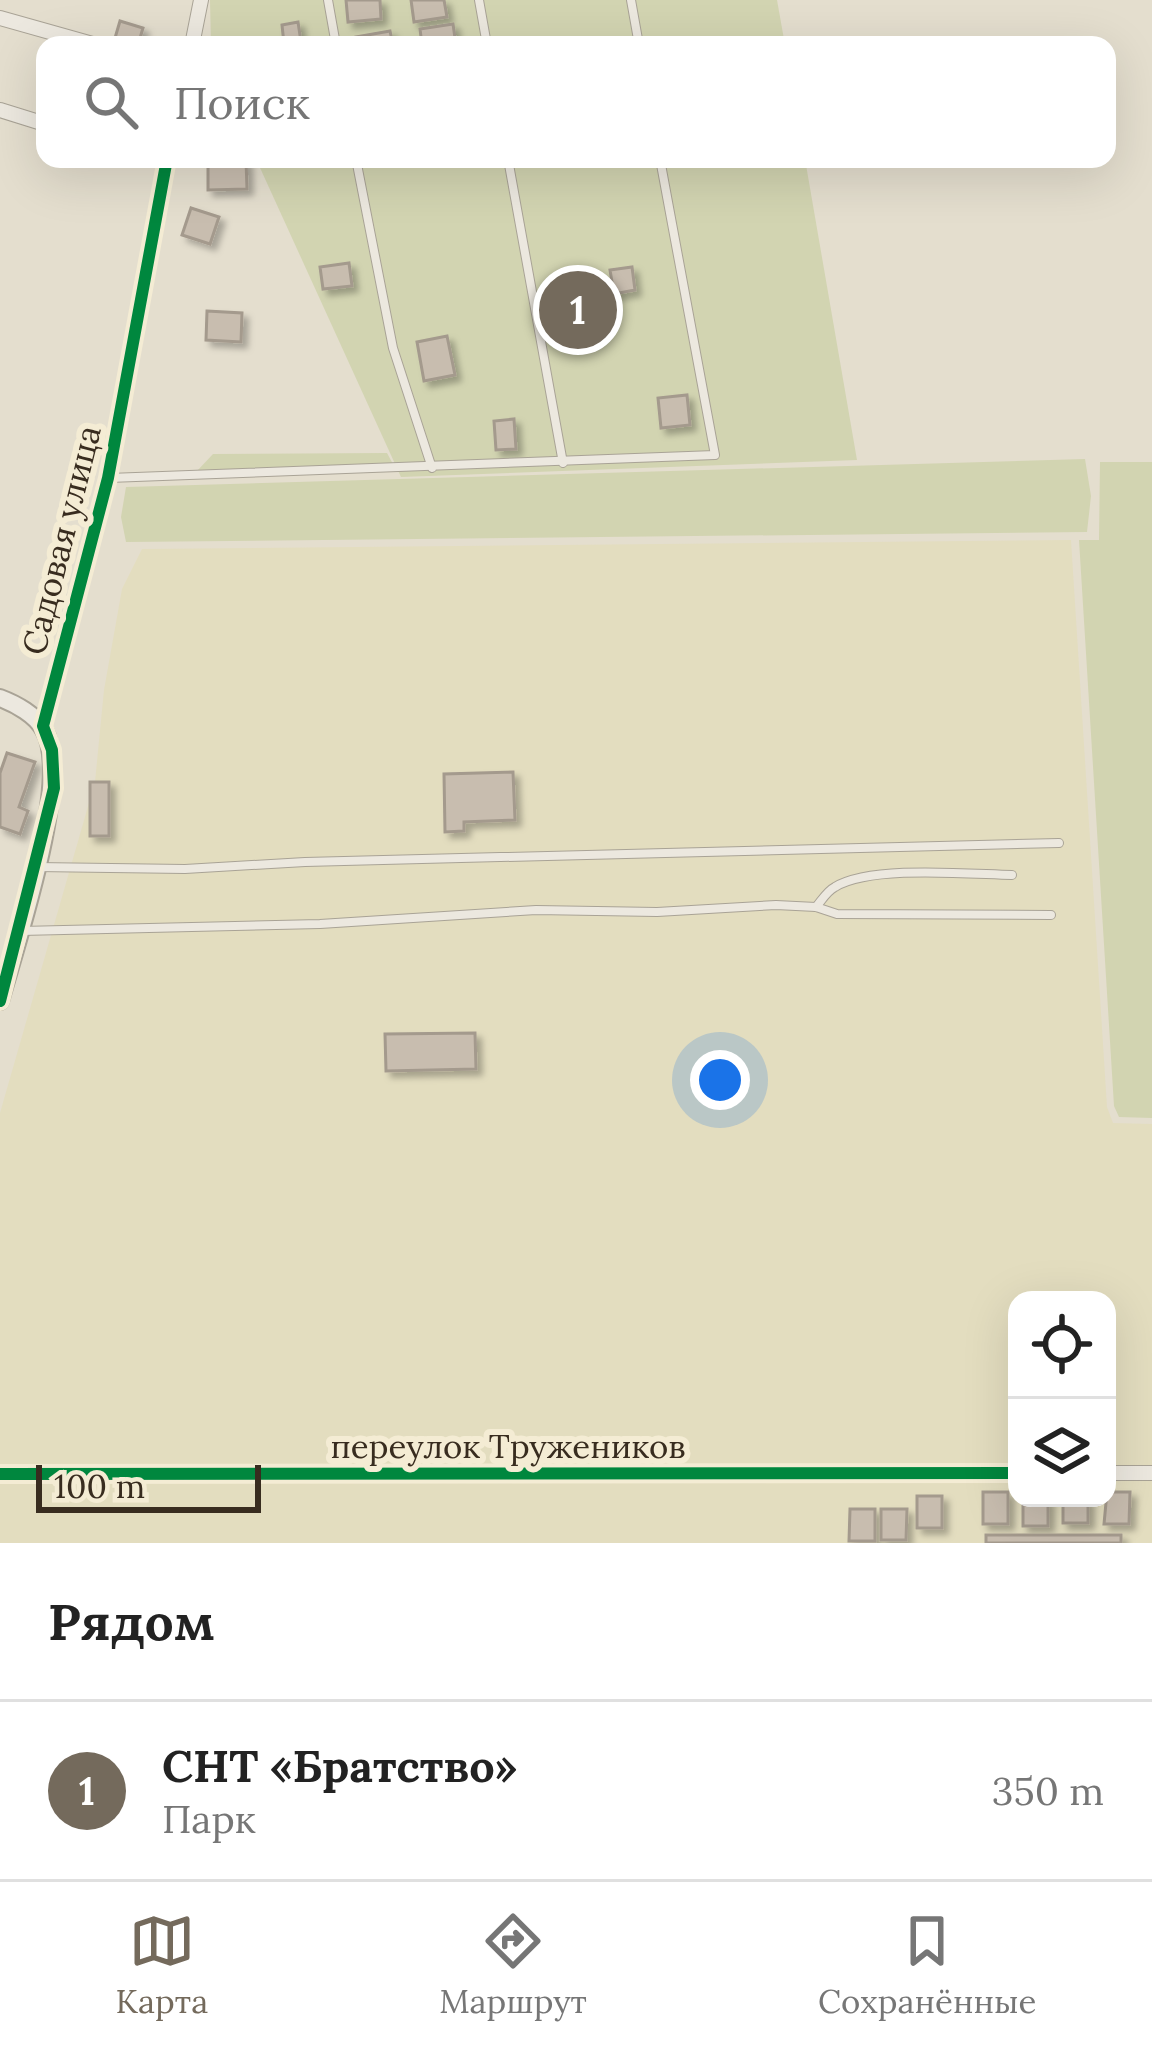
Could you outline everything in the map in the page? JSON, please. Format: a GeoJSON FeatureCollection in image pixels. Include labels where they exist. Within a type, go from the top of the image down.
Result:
{"type":"FeatureCollection","features":[{"type":"Feature","properties":{"kind":"street"},"geometry":{"type":"LineString","coordinates":[[194,36],[201,0]]}},
{"type":"Feature","properties":{"kind":"street"},"geometry":{"type":"LineString","coordinates":[[0,18],[64,36]]}},
{"type":"Feature","properties":{"kind":"street"},"geometry":{"type":"LineString","coordinates":[[0,110],[36,121]]}},
{"type":"Feature","properties":{"kind":"street","name":"Садовая улица"},"geometry":{"type":"LineString","coordinates":[[0,1001],[54,788],[52,750],[43,726],[108,478],[164,168]]}},
{"type":"Feature","properties":{"kind":"street"},"geometry":{"type":"LineString","coordinates":[[0,698],[43,726]]}},
{"type":"Feature","properties":{"kind":"street","name":"переулок Тружеников"},"geometry":{"type":"LineString","coordinates":[[0,1474],[1008,1473]]}},
{"type":"Feature","properties":{"kind":"street"},"geometry":{"type":"LineString","coordinates":[[1116,1473],[1152,1473]]}},
{"type":"Feature","properties":{"kind":"lane"},"geometry":{"type":"LineString","coordinates":[[328,0],[334,36]]}},
{"type":"Feature","properties":{"kind":"lane"},"geometry":{"type":"LineString","coordinates":[[479,0],[485,36]]}},
{"type":"Feature","properties":{"kind":"lane"},"geometry":{"type":"LineString","coordinates":[[631,0],[637,36]]}},
{"type":"Feature","properties":{"kind":"lane"},"geometry":{"type":"LineString","coordinates":[[358,168],[393,348],[432,468]]}},
{"type":"Feature","properties":{"kind":"lane"},"geometry":{"type":"LineString","coordinates":[[510,168],[563,463]]}},
{"type":"Feature","properties":{"kind":"lane"},"geometry":{"type":"LineString","coordinates":[[108,478],[715,455],[662,168]]}},
{"type":"Feature","properties":{"kind":"lane"},"geometry":{"type":"LineString","coordinates":[[34,867],[184,869],[1059,843]]}},
{"type":"Feature","properties":{"kind":"lane"},"geometry":{"type":"LineString","coordinates":[[816,908],[831,888],[856,878],[922,873],[1012,875]]}},
{"type":"Feature","properties":{"kind":"lane"},"geometry":{"type":"LineString","coordinates":[[19,931],[320,924],[536,910],[657,912],[776,904],[837,914],[1051,915]]}},
{"type":"Feature","properties":{"kind":"shaded area"},"geometry":{"type":"Polygon","coordinates":[[[1071,540],[1107,1107],[1113,1123],[1152,1124],[1152,1543],[0,1543],[0,1113],[95,782],[104,690],[122,589],[142,549],[1071,540]]]}},
{"type":"Feature","properties":{"kind":"green space"},"geometry":{"type":"Polygon","coordinates":[[[210,0],[777,0],[783,36],[211,36],[210,0]]]}},
{"type":"Feature","properties":{"kind":"green space"},"geometry":{"type":"Polygon","coordinates":[[[260,168],[807,168],[857,460],[401,477],[260,168]]]}},
{"type":"Feature","properties":{"kind":"green space"},"geometry":{"type":"Polygon","coordinates":[[[387,453],[394,466],[197,471],[213,454],[387,453]]]}},
{"type":"Feature","properties":{"kind":"green space"},"geometry":{"type":"Polygon","coordinates":[[[1085,459],[1091,496],[1087,532],[126,542],[121,517],[126,487],[1085,459]]]}},
{"type":"Feature","properties":{"kind":"green space"},"geometry":{"type":"Polygon","coordinates":[[[1100,462],[1152,462],[1152,1118],[1119,1117],[1114,1106],[1079,540],[1099,540],[1100,462]]]}},
{"type":"Feature","properties":{"kind":"building"},"geometry":{"type":"Polygon","coordinates":[[[346,0],[380,0],[381,19],[348,22],[346,0]]]}},
{"type":"Feature","properties":{"kind":"building"},"geometry":{"type":"Polygon","coordinates":[[[411,0],[444,0],[447,17],[414,22],[411,0]]]}},
{"type":"Feature","properties":{"kind":"building"},"geometry":{"type":"Polygon","coordinates":[[[120,21],[143,28],[141,36],[116,36],[120,21]]]}},
{"type":"Feature","properties":{"kind":"building"},"geometry":{"type":"Polygon","coordinates":[[[298,22],[300,36],[283,36],[282,25],[298,22]]]}},
{"type":"Feature","properties":{"kind":"building"},"geometry":{"type":"Polygon","coordinates":[[[453,24],[455,36],[421,36],[420,29],[453,24]]]}},
{"type":"Feature","properties":{"kind":"building"},"geometry":{"type":"Polygon","coordinates":[[[208,168],[246,168],[247,189],[208,190],[208,168]]]}},
{"type":"Feature","properties":{"kind":"building"},"geometry":{"type":"Polygon","coordinates":[[[191,208],[219,217],[210,244],[182,235],[191,208]]]}},
{"type":"Feature","properties":{"kind":"building"},"geometry":{"type":"Polygon","coordinates":[[[349,263],[352,286],[323,289],[320,267],[349,263]]]}},
{"type":"Feature","properties":{"kind":"building"},"geometry":{"type":"Polygon","coordinates":[[[632,267],[635,290],[614,294],[610,270],[632,267]]]}},
{"type":"Feature","properties":{"kind":"building"},"geometry":{"type":"Polygon","coordinates":[[[207,311],[242,313],[241,342],[206,340],[207,311]]]}},
{"type":"Feature","properties":{"kind":"building"},"geometry":{"type":"Polygon","coordinates":[[[447,336],[455,375],[424,381],[417,342],[447,336]]]}},
{"type":"Feature","properties":{"kind":"building"},"geometry":{"type":"Polygon","coordinates":[[[687,395],[690,425],[661,428],[658,398],[687,395]]]}},
{"type":"Feature","properties":{"kind":"building"},"geometry":{"type":"Polygon","coordinates":[[[514,419],[516,449],[496,450],[494,421],[514,419]]]}},
{"type":"Feature","properties":{"kind":"building"},"geometry":{"type":"Polygon","coordinates":[[[7,753],[35,762],[19,807],[28,811],[20,834],[0,827],[0,773],[7,753]]]}},
{"type":"Feature","properties":{"kind":"building"},"geometry":{"type":"Polygon","coordinates":[[[513,772],[515,820],[464,822],[464,831],[445,832],[444,774],[513,772]]]}},
{"type":"Feature","properties":{"kind":"building"},"geometry":{"type":"Polygon","coordinates":[[[90,782],[109,782],[109,836],[90,836],[90,782]]]}},
{"type":"Feature","properties":{"kind":"building"},"geometry":{"type":"Polygon","coordinates":[[[475,1033],[476,1069],[386,1071],[385,1034],[475,1033]]]}},
{"type":"Feature","properties":{"kind":"building"},"geometry":{"type":"Polygon","coordinates":[[[983,1492],[1008,1492],[1008,1524],[983,1524],[983,1492]]]}},
{"type":"Feature","properties":{"kind":"building"},"geometry":{"type":"Polygon","coordinates":[[[1116,1492],[1130,1492],[1129,1524],[1104,1524],[1106,1507],[1116,1507],[1116,1492]]]}},
{"type":"Feature","properties":{"kind":"building"},"geometry":{"type":"Polygon","coordinates":[[[917,1496],[942,1496],[942,1528],[917,1528],[917,1496]]]}},
{"type":"Feature","properties":{"kind":"building"},"geometry":{"type":"Polygon","coordinates":[[[1023,1507],[1048,1507],[1048,1526],[1023,1526],[1023,1507]]]}},
{"type":"Feature","properties":{"kind":"building"},"geometry":{"type":"Polygon","coordinates":[[[1063,1507],[1088,1507],[1088,1523],[1063,1523],[1063,1507]]]}},
{"type":"Feature","properties":{"kind":"building"},"geometry":{"type":"Polygon","coordinates":[[[850,1509],[875,1509],[875,1541],[849,1541],[850,1509]]]}},
{"type":"Feature","properties":{"kind":"building"},"geometry":{"type":"Polygon","coordinates":[[[881,1509],[907,1509],[906,1540],[881,1540],[881,1509]]]}},
{"type":"Feature","properties":{"kind":"building"},"geometry":{"type":"Polygon","coordinates":[[[986,1535],[1121,1535],[1121,1543],[986,1543],[986,1535]]]}},
{"type":"Feature","properties":{"kind":"cycle path"},"geometry":{"type":"LineString","coordinates":[[0,1001],[54,788],[52,750],[43,726],[108,478],[165,168]]}},
{"type":"Feature","properties":{"kind":"cycle path"},"geometry":{"type":"LineString","coordinates":[[0,1474],[1008,1473]]}},
{"type":"Feature","properties":{"kind":"place","name":"СНТ «Братство»"},"geometry":{"type":"Point","coordinates":[578,310]}}]}
